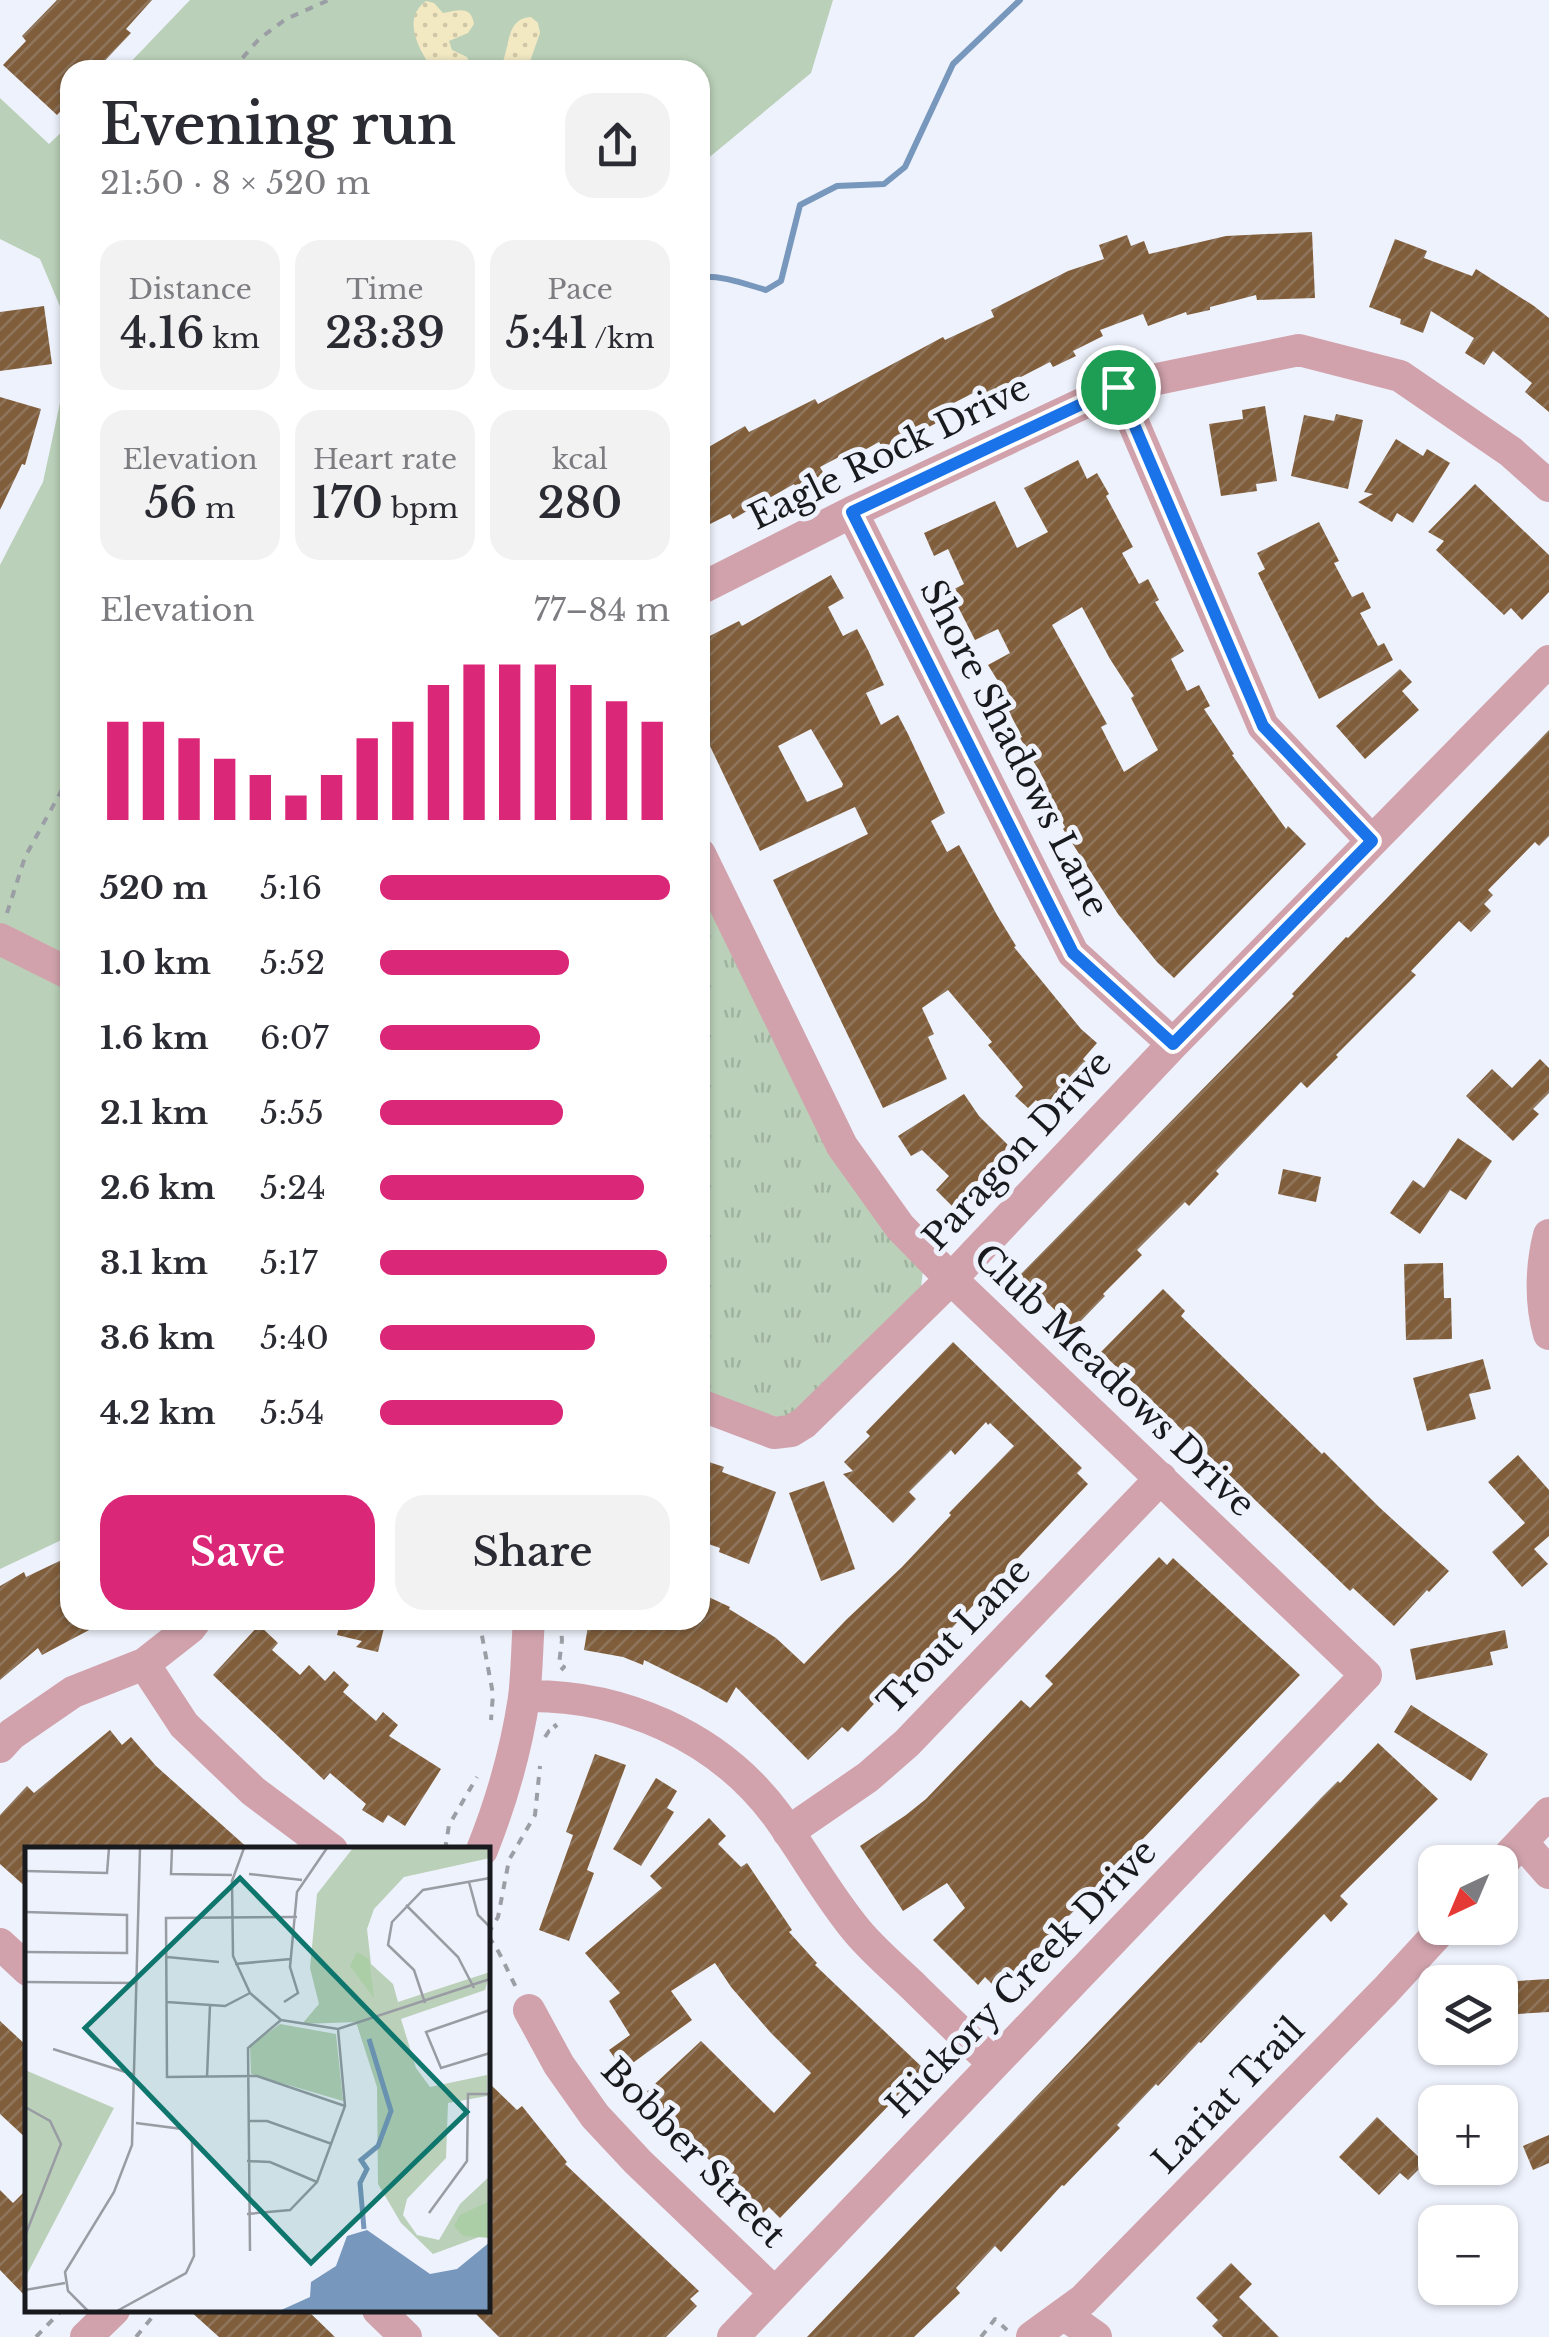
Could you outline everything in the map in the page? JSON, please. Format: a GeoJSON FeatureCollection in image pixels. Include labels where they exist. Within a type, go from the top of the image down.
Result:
{"type":"FeatureCollection","features":[{"type":"Feature","properties":{"kind":"street","name":"Eagle Rock Drive"},"geometry":{"type":"LineString","coordinates":[[710,584],[852,512],[1118,387],[1299,350],[1400,376],[1511,452],[1549,486]]}},
{"type":"Feature","properties":{"kind":"street"},"geometry":{"type":"LineString","coordinates":[[1118,387],[1263,726],[1372,841]]}},
{"type":"Feature","properties":{"kind":"street","name":"Shore Shadows Lane"},"geometry":{"type":"LineString","coordinates":[[852,512],[1073,953],[1173,1044]]}},
{"type":"Feature","properties":{"kind":"street","name":"Paragon Drive"},"geometry":{"type":"LineString","coordinates":[[710,1409],[774,1433],[791,1431],[804,1423],[951,1279],[1173,1044],[1549,661]]}},
{"type":"Feature","properties":{"kind":"street","name":"Club Meadows Drive"},"geometry":{"type":"LineString","coordinates":[[710,875],[842,1146],[900,1227],[1366,1675]]}},
{"type":"Feature","properties":{"kind":"street"},"geometry":{"type":"LineString","coordinates":[[3,931],[60,968]]}},
{"type":"Feature","properties":{"kind":"street"},"geometry":{"type":"LineString","coordinates":[[1549,1235],[1543,1258],[1549,1334]]}},
{"type":"Feature","properties":{"kind":"street","name":"Trout Lane"},"geometry":{"type":"LineString","coordinates":[[788,1832],[868,1777],[907,1744],[1161,1478]]}},
{"type":"Feature","properties":{"kind":"street"},"geometry":{"type":"LineString","coordinates":[[0,1748],[12,1734],[73,1692],[144,1664],[187,1630]]}},
{"type":"Feature","properties":{"kind":"street"},"geometry":{"type":"LineString","coordinates":[[483,1847],[510,1766],[524,1696],[528,1630]]}},
{"type":"Feature","properties":{"kind":"street"},"geometry":{"type":"LineString","coordinates":[[144,1664],[184,1724],[253,1790],[328,1847]]}},
{"type":"Feature","properties":{"kind":"street","name":"Hickory Creek Drive"},"geometry":{"type":"LineString","coordinates":[[734,2337],[1366,1675]]}},
{"type":"Feature","properties":{"kind":"street"},"geometry":{"type":"LineString","coordinates":[[524,1696],[553,1695],[624,1708],[672,1728],[737,1772],[773,1810],[860,1935],[994,2064]]}},
{"type":"Feature","properties":{"kind":"street"},"geometry":{"type":"LineString","coordinates":[[1518,1847],[1549,1814]]}},
{"type":"Feature","properties":{"kind":"street"},"geometry":{"type":"LineString","coordinates":[[1518,1858],[1549,1873]]}},
{"type":"Feature","properties":{"kind":"street"},"geometry":{"type":"LineString","coordinates":[[0,1944],[25,1967]]}},
{"type":"Feature","properties":{"kind":"street","name":"Lariat Trail"},"geometry":{"type":"LineString","coordinates":[[1032,2337],[1083,2300],[1372,2006],[1427,1945]]}},
{"type":"Feature","properties":{"kind":"street","name":"Bobber Street"},"geometry":{"type":"LineString","coordinates":[[529,2010],[559,2065],[596,2116],[638,2162],[775,2293]]}},
{"type":"Feature","properties":{"kind":"street"},"geometry":{"type":"LineString","coordinates":[[86,2337],[112,2312]]}},
{"type":"Feature","properties":{"kind":"street"},"geometry":{"type":"LineString","coordinates":[[380,2312],[406,2337]]}},
{"type":"Feature","properties":{"kind":"street"},"geometry":{"type":"LineString","coordinates":[[1065,2314],[1096,2337]]}},
{"type":"Feature","properties":{"kind":"path"},"geometry":{"type":"LineString","coordinates":[[241,60],[286,19],[329,0]]}},
{"type":"Feature","properties":{"kind":"path"},"geometry":{"type":"LineString","coordinates":[[3,931],[25,857],[60,793]]}},
{"type":"Feature","properties":{"kind":"path"},"geometry":{"type":"LineString","coordinates":[[481,1630],[493,1694],[490,1726]]}},
{"type":"Feature","properties":{"kind":"path"},"geometry":{"type":"LineString","coordinates":[[556,1675],[564,1666],[559,1664],[561,1630]]}},
{"type":"Feature","properties":{"kind":"path"},"geometry":{"type":"LineString","coordinates":[[543,1740],[557,1728],[550,1717]]}},
{"type":"Feature","properties":{"kind":"path"},"geometry":{"type":"LineString","coordinates":[[490,1932],[498,1917],[508,1860],[535,1815],[542,1755]]}},
{"type":"Feature","properties":{"kind":"path"},"geometry":{"type":"LineString","coordinates":[[446,1847],[450,1825],[476,1780],[482,1761]]}},
{"type":"Feature","properties":{"kind":"path"},"geometry":{"type":"LineString","coordinates":[[490,1938],[529,2010]]}},
{"type":"Feature","properties":{"kind":"path"},"geometry":{"type":"LineString","coordinates":[[36,2337],[60,2312]]}},
{"type":"Feature","properties":{"kind":"path"},"geometry":{"type":"LineString","coordinates":[[136,2337],[156,2312]]}},
{"type":"Feature","properties":{"kind":"path"},"geometry":{"type":"LineString","coordinates":[[981,2337],[995,2319],[1014,2337]]}},
{"type":"Feature","properties":{"kind":"green space"},"geometry":{"type":"Polygon","coordinates":[[[190,0],[833,0],[811,73],[710,157],[710,60],[133,60],[190,0]]]}},
{"type":"Feature","properties":{"kind":"green space"},"geometry":{"type":"Polygon","coordinates":[[[0,98],[49,144],[60,134],[60,306],[40,259],[0,239],[0,98]]]}},
{"type":"Feature","properties":{"kind":"green space"},"geometry":{"type":"Polygon","coordinates":[[[60,403],[60,1541],[0,1569],[0,565],[43,482],[60,403]]]}},
{"type":"Feature","properties":{"kind":"green space"},"geometry":{"type":"Polygon","coordinates":[[[710,895],[923,1271],[921,1287],[784,1419],[710,1396],[710,895]]]}},
{"type":"Feature","properties":{"kind":"sand"},"geometry":{"type":"Polygon","coordinates":[[[426,1],[443,13],[462,10],[470,14],[474,24],[468,33],[449,41],[452,50],[468,60],[427,60],[415,35],[419,8],[426,1]]]}},
{"type":"Feature","properties":{"kind":"sand"},"geometry":{"type":"Polygon","coordinates":[[[531,17],[538,23],[540,33],[531,60],[504,60],[512,29],[522,19],[531,17]]]}},
{"type":"Feature","properties":{"kind":"building"},"geometry":{"type":"Polygon","coordinates":[[[57,0],[152,0],[126,29],[131,33],[105,60],[60,60],[57,115],[3,65],[26,41],[22,36],[57,0]]]}},
{"type":"Feature","properties":{"kind":"building"},"geometry":{"type":"Polygon","coordinates":[[[1312,232],[1315,298],[1257,300],[1256,295],[1148,326],[1143,314],[1100,330],[1103,336],[1073,351],[1076,356],[1053,367],[1050,362],[988,398],[983,388],[942,409],[946,418],[925,429],[924,426],[883,448],[879,442],[859,453],[856,448],[820,467],[824,474],[796,488],[794,484],[733,519],[730,514],[710,524],[710,446],[745,426],[749,432],[815,399],[818,404],[943,337],[945,340],[994,317],[991,310],[1068,271],[1104,259],[1099,245],[1127,235],[1131,246],[1144,241],[1149,254],[1226,236],[1312,232]]]}},
{"type":"Feature","properties":{"kind":"building"},"geometry":{"type":"Polygon","coordinates":[[[1395,239],[1427,251],[1424,258],[1472,276],[1476,269],[1549,318],[1549,412],[1525,392],[1532,383],[1493,351],[1484,365],[1465,353],[1474,338],[1431,311],[1423,333],[1400,324],[1401,319],[1369,307],[1395,239]]]}},
{"type":"Feature","properties":{"kind":"building"},"geometry":{"type":"Polygon","coordinates":[[[44,306],[52,364],[0,371],[0,312],[44,306]]]}},
{"type":"Feature","properties":{"kind":"building"},"geometry":{"type":"Polygon","coordinates":[[[0,397],[41,409],[25,465],[22,464],[0,510],[0,397]]]}},
{"type":"Feature","properties":{"kind":"building"},"geometry":{"type":"Polygon","coordinates":[[[1265,406],[1277,481],[1256,484],[1257,491],[1221,496],[1209,424],[1243,419],[1242,410],[1265,406]]]}},
{"type":"Feature","properties":{"kind":"building"},"geometry":{"type":"Polygon","coordinates":[[[1336,414],[1363,420],[1348,489],[1291,476],[1304,415],[1334,421],[1336,414]]]}},
{"type":"Feature","properties":{"kind":"building"},"geometry":{"type":"Polygon","coordinates":[[[1396,439],[1423,456],[1427,449],[1450,463],[1413,523],[1397,513],[1392,522],[1358,502],[1373,494],[1364,492],[1396,439]]]}},
{"type":"Feature","properties":{"kind":"building"},"geometry":{"type":"Polygon","coordinates":[[[1078,460],[1087,479],[1097,473],[1133,547],[1122,553],[1139,584],[1148,579],[1159,600],[1155,602],[1184,651],[1171,659],[1187,691],[1199,685],[1210,706],[1204,709],[1232,755],[1286,829],[1288,826],[1306,844],[1174,978],[1118,914],[1063,829],[1043,784],[1046,783],[1020,738],[997,688],[1001,686],[988,665],[1010,653],[998,629],[975,640],[950,591],[964,584],[948,549],[934,556],[924,533],[995,501],[1017,548],[1048,532],[1024,488],[1078,460]],[[1082,607],[1052,625],[1107,724],[1101,727],[1124,772],[1158,750],[1131,698],[1134,696],[1082,607]]]}},
{"type":"Feature","properties":{"kind":"building"},"geometry":{"type":"Polygon","coordinates":[[[1475,484],[1549,555],[1549,592],[1522,620],[1511,608],[1504,615],[1436,550],[1444,541],[1428,532],[1475,484]]]}},
{"type":"Feature","properties":{"kind":"building"},"geometry":{"type":"Polygon","coordinates":[[[1319,522],[1352,597],[1363,592],[1371,608],[1360,613],[1378,646],[1384,643],[1393,660],[1319,699],[1258,573],[1265,569],[1257,553],[1319,522]]]}},
{"type":"Feature","properties":{"kind":"building"},"geometry":{"type":"Polygon","coordinates":[[[831,575],[844,598],[828,607],[843,636],[857,629],[868,650],[884,685],[866,693],[881,725],[898,715],[908,734],[945,813],[931,821],[947,852],[959,845],[1014,947],[1097,1043],[1083,1059],[1089,1065],[1047,1110],[1036,1100],[1028,1108],[1015,1096],[1023,1087],[988,1045],[992,1042],[948,990],[922,1008],[934,1034],[928,1037],[947,1079],[883,1108],[773,880],[868,834],[855,807],[760,851],[710,746],[710,636],[739,621],[742,626],[831,575]],[[811,729],[778,746],[807,802],[842,787],[811,729]]]}},
{"type":"Feature","properties":{"kind":"building"},"geometry":{"type":"Polygon","coordinates":[[[1400,669],[1412,682],[1402,691],[1419,710],[1365,759],[1336,726],[1400,669]]]}},
{"type":"Feature","properties":{"kind":"building"},"geometry":{"type":"Polygon","coordinates":[[[1549,730],[1549,836],[1539,846],[1535,842],[1488,890],[1493,895],[1484,904],[1491,911],[1471,932],[1459,921],[1411,971],[1416,975],[1338,1057],[1307,1088],[1301,1082],[1216,1171],[1219,1174],[1189,1206],[1185,1202],[1137,1250],[1142,1255],[1074,1328],[1019,1276],[1549,730]]]}},
{"type":"Feature","properties":{"kind":"building"},"geometry":{"type":"Polygon","coordinates":[[[1540,1059],[1549,1068],[1549,1093],[1533,1109],[1539,1114],[1513,1141],[1466,1096],[1492,1069],[1512,1088],[1540,1059]]]}},
{"type":"Feature","properties":{"kind":"building"},"geometry":{"type":"Polygon","coordinates":[[[964,1094],[979,1116],[1011,1148],[952,1206],[936,1190],[949,1176],[922,1150],[911,1156],[898,1136],[964,1094]]]}},
{"type":"Feature","properties":{"kind":"building"},"geometry":{"type":"Polygon","coordinates":[[[1458,1138],[1492,1161],[1466,1200],[1450,1190],[1420,1234],[1390,1213],[1413,1180],[1424,1188],[1458,1138]]]}},
{"type":"Feature","properties":{"kind":"building"},"geometry":{"type":"Polygon","coordinates":[[[1283,1169],[1321,1177],[1316,1202],[1278,1194],[1283,1169]]]}},
{"type":"Feature","properties":{"kind":"building"},"geometry":{"type":"Polygon","coordinates":[[[1443,1263],[1444,1298],[1451,1298],[1452,1339],[1406,1340],[1404,1264],[1443,1263]]]}},
{"type":"Feature","properties":{"kind":"building"},"geometry":{"type":"Polygon","coordinates":[[[1163,1289],[1185,1311],[1181,1316],[1449,1571],[1394,1626],[1353,1588],[1350,1591],[1101,1352],[1163,1289]]]}},
{"type":"Feature","properties":{"kind":"building"},"geometry":{"type":"Polygon","coordinates":[[[953,1342],[1082,1468],[1077,1473],[1088,1484],[887,1694],[848,1732],[842,1727],[808,1760],[736,1687],[727,1703],[644,1660],[643,1665],[584,1650],[587,1630],[710,1630],[710,1598],[776,1638],[804,1664],[902,1567],[1014,1446],[986,1422],[955,1455],[951,1450],[909,1492],[916,1499],[893,1523],[843,1474],[853,1471],[844,1462],[870,1436],[866,1432],[953,1342]]]}},
{"type":"Feature","properties":{"kind":"building"},"geometry":{"type":"Polygon","coordinates":[[[1483,1359],[1491,1389],[1469,1394],[1476,1419],[1427,1431],[1413,1378],[1483,1359]]]}},
{"type":"Feature","properties":{"kind":"building"},"geometry":{"type":"Polygon","coordinates":[[[1518,1455],[1549,1490],[1549,1536],[1534,1549],[1548,1564],[1522,1587],[1492,1552],[1525,1523],[1488,1482],[1518,1455]]]}},
{"type":"Feature","properties":{"kind":"building"},"geometry":{"type":"Polygon","coordinates":[[[710,1462],[724,1467],[722,1472],[776,1492],[749,1564],[719,1552],[720,1548],[710,1544],[710,1462]]]}},
{"type":"Feature","properties":{"kind":"building"},"geometry":{"type":"Polygon","coordinates":[[[824,1481],[855,1569],[821,1581],[789,1493],[824,1481]]]}},
{"type":"Feature","properties":{"kind":"building"},"geometry":{"type":"Polygon","coordinates":[[[1159,1557],[1167,1565],[1173,1558],[1300,1675],[998,1990],[985,1977],[978,1985],[933,1940],[965,1908],[947,1883],[903,1911],[860,1846],[926,1799],[1021,1700],[1030,1708],[1053,1684],[1045,1676],[1159,1557]]]}},
{"type":"Feature","properties":{"kind":"building"},"geometry":{"type":"Polygon","coordinates":[[[60,1561],[60,1630],[89,1630],[42,1655],[38,1648],[0,1680],[0,1586],[24,1572],[26,1577],[60,1561]]]}},
{"type":"Feature","properties":{"kind":"building"},"geometry":{"type":"Polygon","coordinates":[[[254,1630],[264,1630],[278,1643],[272,1650],[300,1675],[309,1665],[325,1681],[334,1671],[349,1685],[343,1692],[376,1721],[383,1712],[398,1725],[389,1736],[441,1769],[405,1826],[388,1815],[383,1823],[362,1810],[366,1804],[330,1773],[324,1780],[213,1675],[254,1630]]]}},
{"type":"Feature","properties":{"kind":"building"},"geometry":{"type":"Polygon","coordinates":[[[338,1630],[384,1630],[378,1652],[356,1647],[362,1641],[337,1635],[338,1630]]]}},
{"type":"Feature","properties":{"kind":"building"},"geometry":{"type":"Polygon","coordinates":[[[1505,1630],[1508,1648],[1490,1652],[1493,1665],[1416,1680],[1410,1649],[1505,1630]]]}},
{"type":"Feature","properties":{"kind":"building"},"geometry":{"type":"Polygon","coordinates":[[[1411,1705],[1488,1754],[1471,1781],[1394,1732],[1411,1705]]]}},
{"type":"Feature","properties":{"kind":"building"},"geometry":{"type":"Polygon","coordinates":[[[110,1730],[122,1745],[131,1737],[156,1766],[247,1847],[25,1847],[25,1886],[0,1864],[0,1815],[27,1786],[34,1793],[110,1730]]]}},
{"type":"Feature","properties":{"kind":"building"},"geometry":{"type":"Polygon","coordinates":[[[1378,1743],[1438,1799],[1340,1896],[1348,1904],[1331,1922],[1324,1914],[1201,2043],[1156,2084],[1117,2125],[1120,2128],[1001,2252],[995,2246],[956,2288],[960,2293],[914,2337],[807,2337],[1321,1798],[1378,1743]]]}},
{"type":"Feature","properties":{"kind":"building"},"geometry":{"type":"Polygon","coordinates":[[[595,1754],[626,1765],[587,1870],[594,1873],[569,1941],[539,1930],[573,1835],[566,1832],[595,1754]]]}},
{"type":"Feature","properties":{"kind":"building"},"geometry":{"type":"Polygon","coordinates":[[[656,1778],[677,1791],[667,1808],[674,1812],[641,1866],[613,1849],[656,1778]]]}},
{"type":"Feature","properties":{"kind":"building"},"geometry":{"type":"Polygon","coordinates":[[[709,1818],[726,1836],[718,1844],[741,1867],[747,1863],[792,1930],[789,1932],[815,1965],[924,2069],[780,2218],[769,2207],[763,2213],[643,2095],[701,2041],[774,2113],[811,2073],[771,2033],[715,1963],[671,1991],[692,2020],[623,2070],[609,2050],[630,2035],[609,2001],[620,1993],[585,1953],[662,1888],[650,1876],[709,1818]]]}},
{"type":"Feature","properties":{"kind":"building"},"geometry":{"type":"Polygon","coordinates":[[[1549,1979],[1549,2012],[1518,2014],[1518,1981],[1549,1979]]]}},
{"type":"Feature","properties":{"kind":"building"},"geometry":{"type":"Polygon","coordinates":[[[0,2021],[25,2044],[25,2137],[0,2114],[0,2021]]]}},
{"type":"Feature","properties":{"kind":"building"},"geometry":{"type":"Polygon","coordinates":[[[490,2084],[517,2110],[522,2106],[565,2164],[699,2291],[690,2299],[697,2306],[666,2337],[499,2337],[474,2312],[490,2312],[490,2084]]]}},
{"type":"Feature","properties":{"kind":"building"},"geometry":{"type":"Polygon","coordinates":[[[1377,2117],[1418,2156],[1418,2170],[1408,2180],[1400,2173],[1379,2195],[1339,2157],[1377,2117]]]}},
{"type":"Feature","properties":{"kind":"building"},"geometry":{"type":"Polygon","coordinates":[[[1549,2135],[1549,2163],[1533,2170],[1523,2146],[1549,2135]]]}},
{"type":"Feature","properties":{"kind":"building"},"geometry":{"type":"Polygon","coordinates":[[[0,2190],[13,2203],[25,2191],[25,2296],[0,2270],[0,2190]]]}},
{"type":"Feature","properties":{"kind":"building"},"geometry":{"type":"Polygon","coordinates":[[[1231,2263],[1252,2284],[1239,2297],[1279,2337],[1223,2337],[1212,2326],[1218,2320],[1196,2298],[1231,2263]]]}},
{"type":"Feature","properties":{"kind":"building"},"geometry":{"type":"Polygon","coordinates":[[[191,2312],[309,2312],[335,2337],[219,2337],[191,2312]]]}},
{"type":"Feature","properties":{"kind":"waterway"},"geometry":{"type":"LineString","coordinates":[[710,277],[766,290],[781,281],[800,205],[837,186],[884,184],[905,167],[953,64],[1020,0]]}},
{"type":"Feature","properties":{"kind":"route"},"geometry":{"type":"LineString","coordinates":[[1118,387],[1263,726],[1372,841],[1173,1044],[1073,953],[852,512],[1118,387]]}}]}
